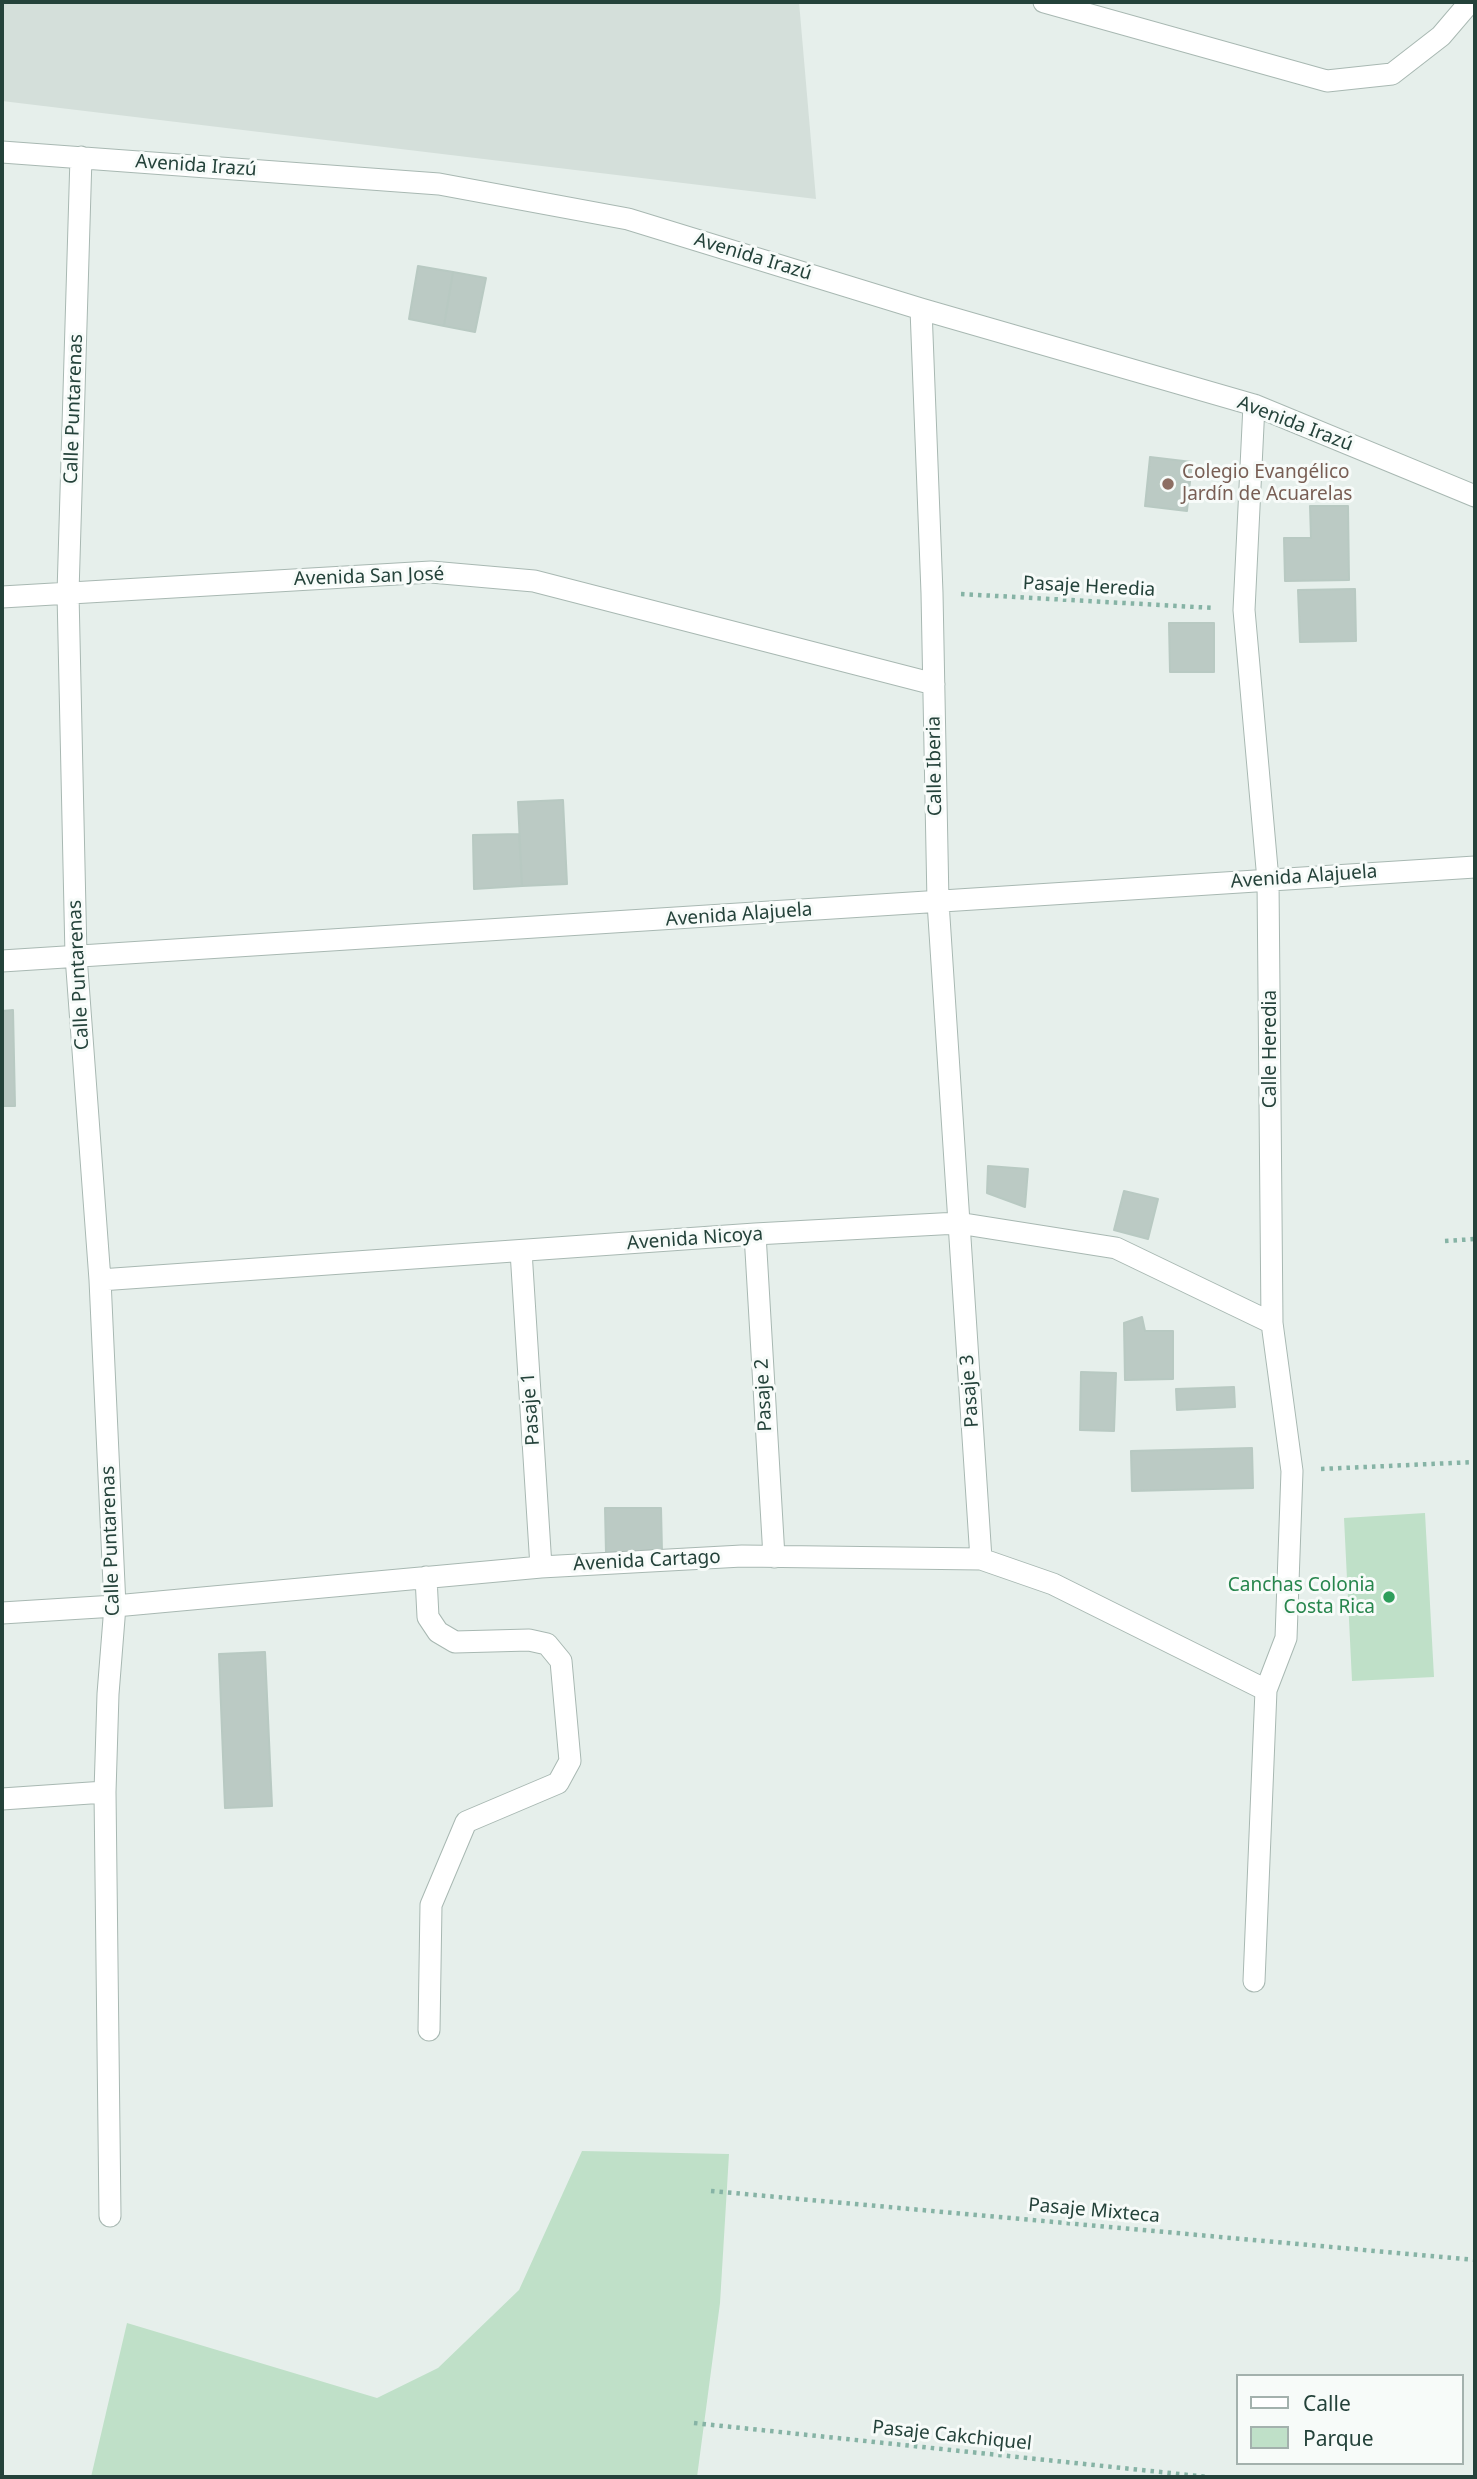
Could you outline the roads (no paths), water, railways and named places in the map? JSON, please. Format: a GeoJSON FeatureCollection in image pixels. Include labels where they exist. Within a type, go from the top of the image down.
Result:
{"type":"FeatureCollection","features":[{"type":"Feature","properties":{"kind":"street"},"geometry":{"type":"LineString","coordinates":[[1044,2],[1327,81],[1392,74],[1441,36],[1470,2]]}},
{"type":"Feature","properties":{"kind":"street","name":"Avenida Irazú"},"geometry":{"type":"LineString","coordinates":[[2,152],[439,184],[628,219],[921,309],[1254,405],[1475,496]]}},
{"type":"Feature","properties":{"kind":"street","name":"Calle Puntarenas"},"geometry":{"type":"LineString","coordinates":[[81,158],[68,593],[76,956],[100,1280],[115,1606],[108,1694],[105,1792],[110,2216]]}},
{"type":"Feature","properties":{"kind":"street","name":"Calle Iberia"},"geometry":{"type":"LineString","coordinates":[[921,309],[932,593],[938,902],[958,1223]]}},
{"type":"Feature","properties":{"kind":"street","name":"Calle Heredia"},"geometry":{"type":"LineString","coordinates":[[1254,405],[1244,610],[1268,880],[1272,1323],[1292,1471],[1286,1637],[1266,1690],[1254,1981]]}},
{"type":"Feature","properties":{"kind":"street","name":"Avenida San José"},"geometry":{"type":"LineString","coordinates":[[2,597],[431,572],[534,581],[934,684]]}},
{"type":"Feature","properties":{"kind":"street","name":"Avenida Alajuela"},"geometry":{"type":"LineString","coordinates":[[2,961],[1475,867]]}},
{"type":"Feature","properties":{"kind":"street","name":"Avenida Nicoya"},"geometry":{"type":"LineString","coordinates":[[100,1280],[755,1234],[958,1223],[1116,1248],[1272,1323]]}},
{"type":"Feature","properties":{"kind":"street","name":"Pasaje 3"},"geometry":{"type":"LineString","coordinates":[[958,1223],[981,1559]]}},
{"type":"Feature","properties":{"kind":"street","name":"Pasaje 2"},"geometry":{"type":"LineString","coordinates":[[755,1234],[774,1557]]}},
{"type":"Feature","properties":{"kind":"street","name":"Pasaje 1"},"geometry":{"type":"LineString","coordinates":[[521,1251],[541,1567]]}},
{"type":"Feature","properties":{"kind":"street","name":"Avenida Cartago"},"geometry":{"type":"LineString","coordinates":[[2,1613],[115,1606],[541,1567],[774,1557],[981,1559],[1054,1584],[1266,1690]]}},
{"type":"Feature","properties":{"kind":"street"},"geometry":{"type":"LineString","coordinates":[[426,1577],[428,1617],[438,1632],[455,1642],[529,1640],[547,1644],[561,1661],[570,1761],[558,1783],[466,1822],[431,1905],[429,2030]]}},
{"type":"Feature","properties":{"kind":"street"},"geometry":{"type":"LineString","coordinates":[[2,1799],[105,1792]]}},
{"type":"Feature","properties":{"kind":"place","name":"Colegio Evangélico Jardín de Acuarelas"},"geometry":{"type":"Point","coordinates":[1168,484]}},
{"type":"Feature","properties":{"kind":"place","name":"Canchas Colonia Costa Rica"},"geometry":{"type":"Point","coordinates":[1389,1597]}}]}
